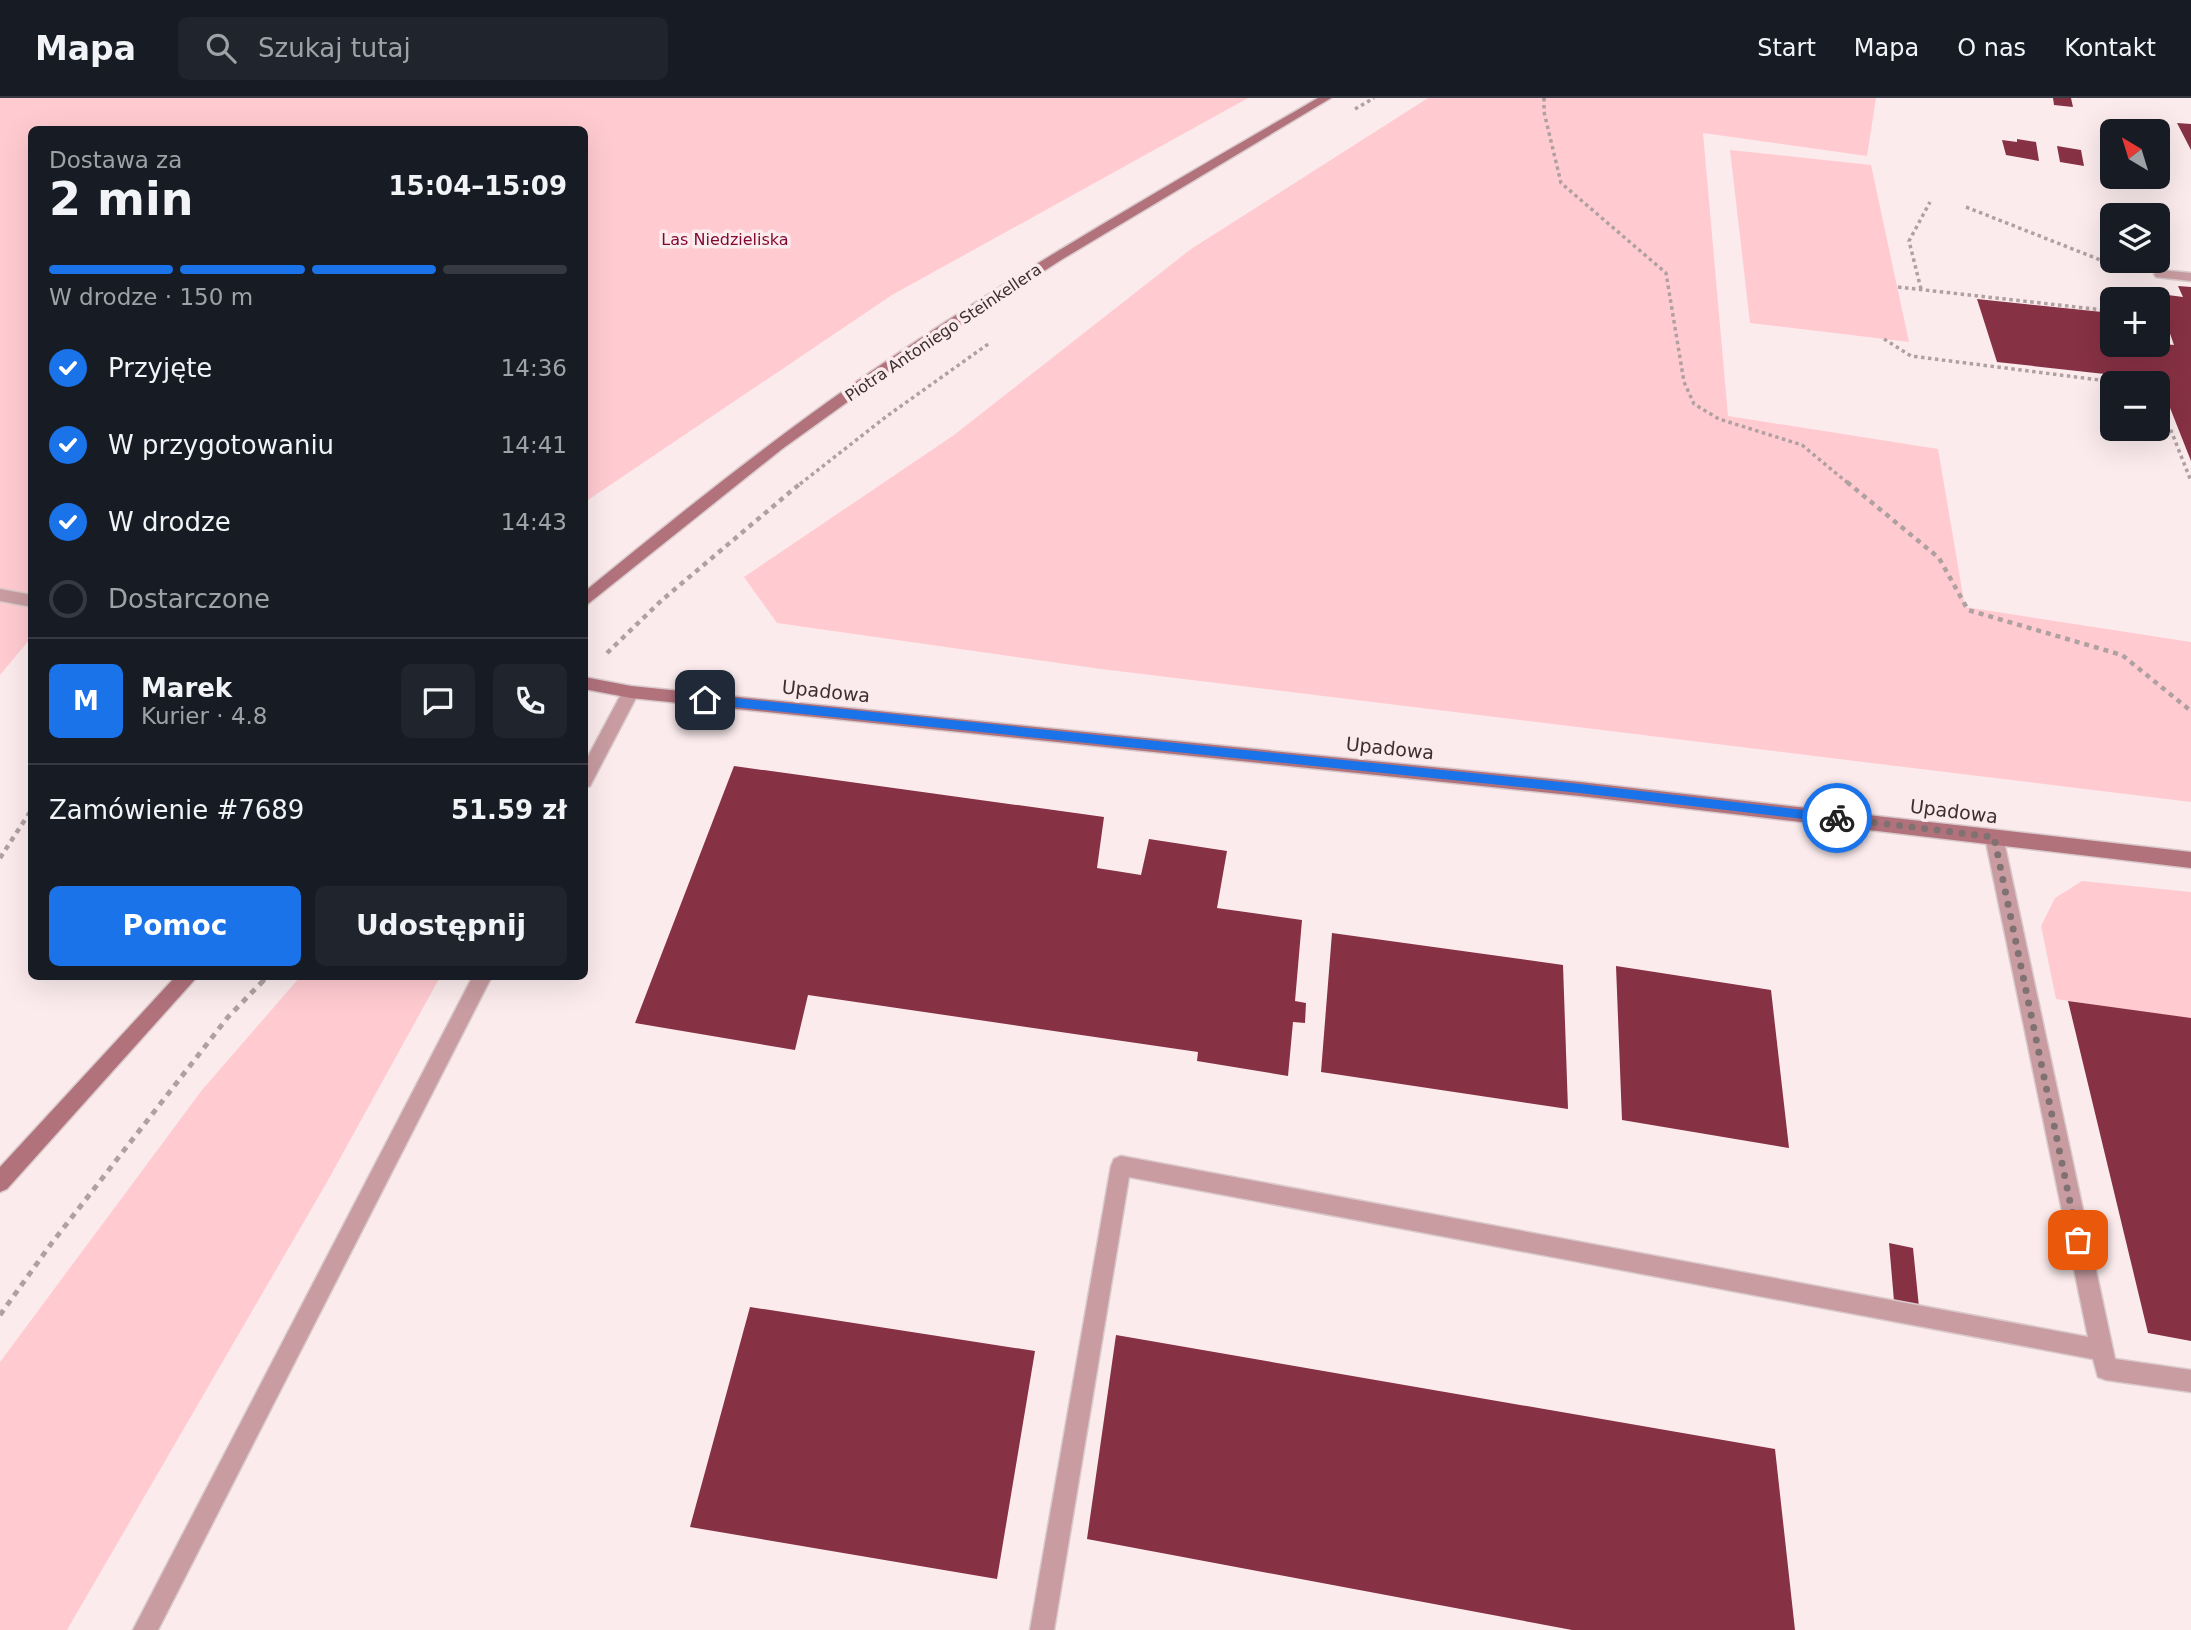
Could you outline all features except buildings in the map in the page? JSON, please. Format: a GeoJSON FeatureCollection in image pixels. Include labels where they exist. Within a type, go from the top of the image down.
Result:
{"type":"FeatureCollection","features":[{"type":"Feature","properties":{"kind":"street","name":"Piotra Antoniego Steinkellera"},"geometry":{"type":"LineString","coordinates":[[588,598],[760,458],[896,360],[1059,256],[1326,98]]}},
{"type":"Feature","properties":{"kind":"street"},"geometry":{"type":"LineString","coordinates":[[2160,274],[2191,277]]}},
{"type":"Feature","properties":{"kind":"street"},"geometry":{"type":"LineString","coordinates":[[0,595],[28,600]]}},
{"type":"Feature","properties":{"kind":"street","name":"Upadowa"},"geometry":{"type":"LineString","coordinates":[[588,684],[631,692],[1580,789],[2191,860]]}},
{"type":"Feature","properties":{"kind":"street"},"geometry":{"type":"LineString","coordinates":[[588,773],[631,692]]}},
{"type":"Feature","properties":{"kind":"street"},"geometry":{"type":"LineString","coordinates":[[1994,837],[2106,1369],[2191,1381]]}},
{"type":"Feature","properties":{"kind":"street"},"geometry":{"type":"LineString","coordinates":[[0,1181],[185,980]]}},
{"type":"Feature","properties":{"kind":"street"},"geometry":{"type":"LineString","coordinates":[[145,1630],[481,980]]}},
{"type":"Feature","properties":{"kind":"street"},"geometry":{"type":"LineString","coordinates":[[1042,1630],[1121,1166],[2102,1350]]}},
{"type":"Feature","properties":{"kind":"path"},"geometry":{"type":"LineString","coordinates":[[1354,110],[1374,98]]}},
{"type":"Feature","properties":{"kind":"path"},"geometry":{"type":"LineString","coordinates":[[1544,98],[1544,112],[1560,183],[1666,273],[1684,382],[1694,404],[1718,419],[1802,445],[1939,558],[1968,610],[2122,655],[2191,711]]}},
{"type":"Feature","properties":{"kind":"path"},"geometry":{"type":"LineString","coordinates":[[1921,290],[1909,241],[1930,202]]}},
{"type":"Feature","properties":{"kind":"path"},"geometry":{"type":"LineString","coordinates":[[1966,207],[2137,274]]}},
{"type":"Feature","properties":{"kind":"path"},"geometry":{"type":"LineString","coordinates":[[1898,287],[2100,310]]}},
{"type":"Feature","properties":{"kind":"path"},"geometry":{"type":"LineString","coordinates":[[600,660],[623,635],[802,480],[929,384],[996,339]]}},
{"type":"Feature","properties":{"kind":"path"},"geometry":{"type":"LineString","coordinates":[[1884,339],[1911,356],[2100,380]]}},
{"type":"Feature","properties":{"kind":"path"},"geometry":{"type":"LineString","coordinates":[[2170,428],[2191,481]]}},
{"type":"Feature","properties":{"kind":"path"},"geometry":{"type":"LineString","coordinates":[[0,858],[28,815]]}},
{"type":"Feature","properties":{"kind":"path"},"geometry":{"type":"LineString","coordinates":[[0,1315],[51,1244],[228,1017],[264,980]]}},
{"type":"Feature","properties":{"kind":"green space","name":"Las Niedzieliska"},"geometry":{"type":"Polygon","coordinates":[[[0,98],[1248,98],[892,295],[588,500],[588,126],[28,126],[28,642],[0,675],[0,98]]]}},
{"type":"Feature","properties":{"kind":"green space"},"geometry":{"type":"Polygon","coordinates":[[[1428,98],[1876,98],[1867,156],[1703,133],[1728,416],[1938,449],[1965,607],[2191,642],[2191,802],[1101,669],[777,623],[744,577],[954,435],[1191,249],[1428,98]]]}},
{"type":"Feature","properties":{"kind":"green space"},"geometry":{"type":"Polygon","coordinates":[[[1730,150],[1871,165],[1909,342],[1750,323],[1730,150]]]}},
{"type":"Feature","properties":{"kind":"green space"},"geometry":{"type":"Polygon","coordinates":[[[2082,881],[2191,892],[2191,1019],[2056,999],[2041,926],[2055,898],[2082,881]]]}},
{"type":"Feature","properties":{"kind":"green space"},"geometry":{"type":"Polygon","coordinates":[[[297,980],[438,980],[327,1182],[67,1630],[0,1630],[0,1362],[202,1090],[297,980]]]}},
{"type":"Feature","properties":{"kind":"way so far"},"geometry":{"type":"LineString","coordinates":[[1837,818],[1994,837],[2078,1240]]}},
{"type":"Feature","properties":{"kind":"route"},"geometry":{"type":"LineString","coordinates":[[705,700],[1580,789],[1837,818]]}}]}
